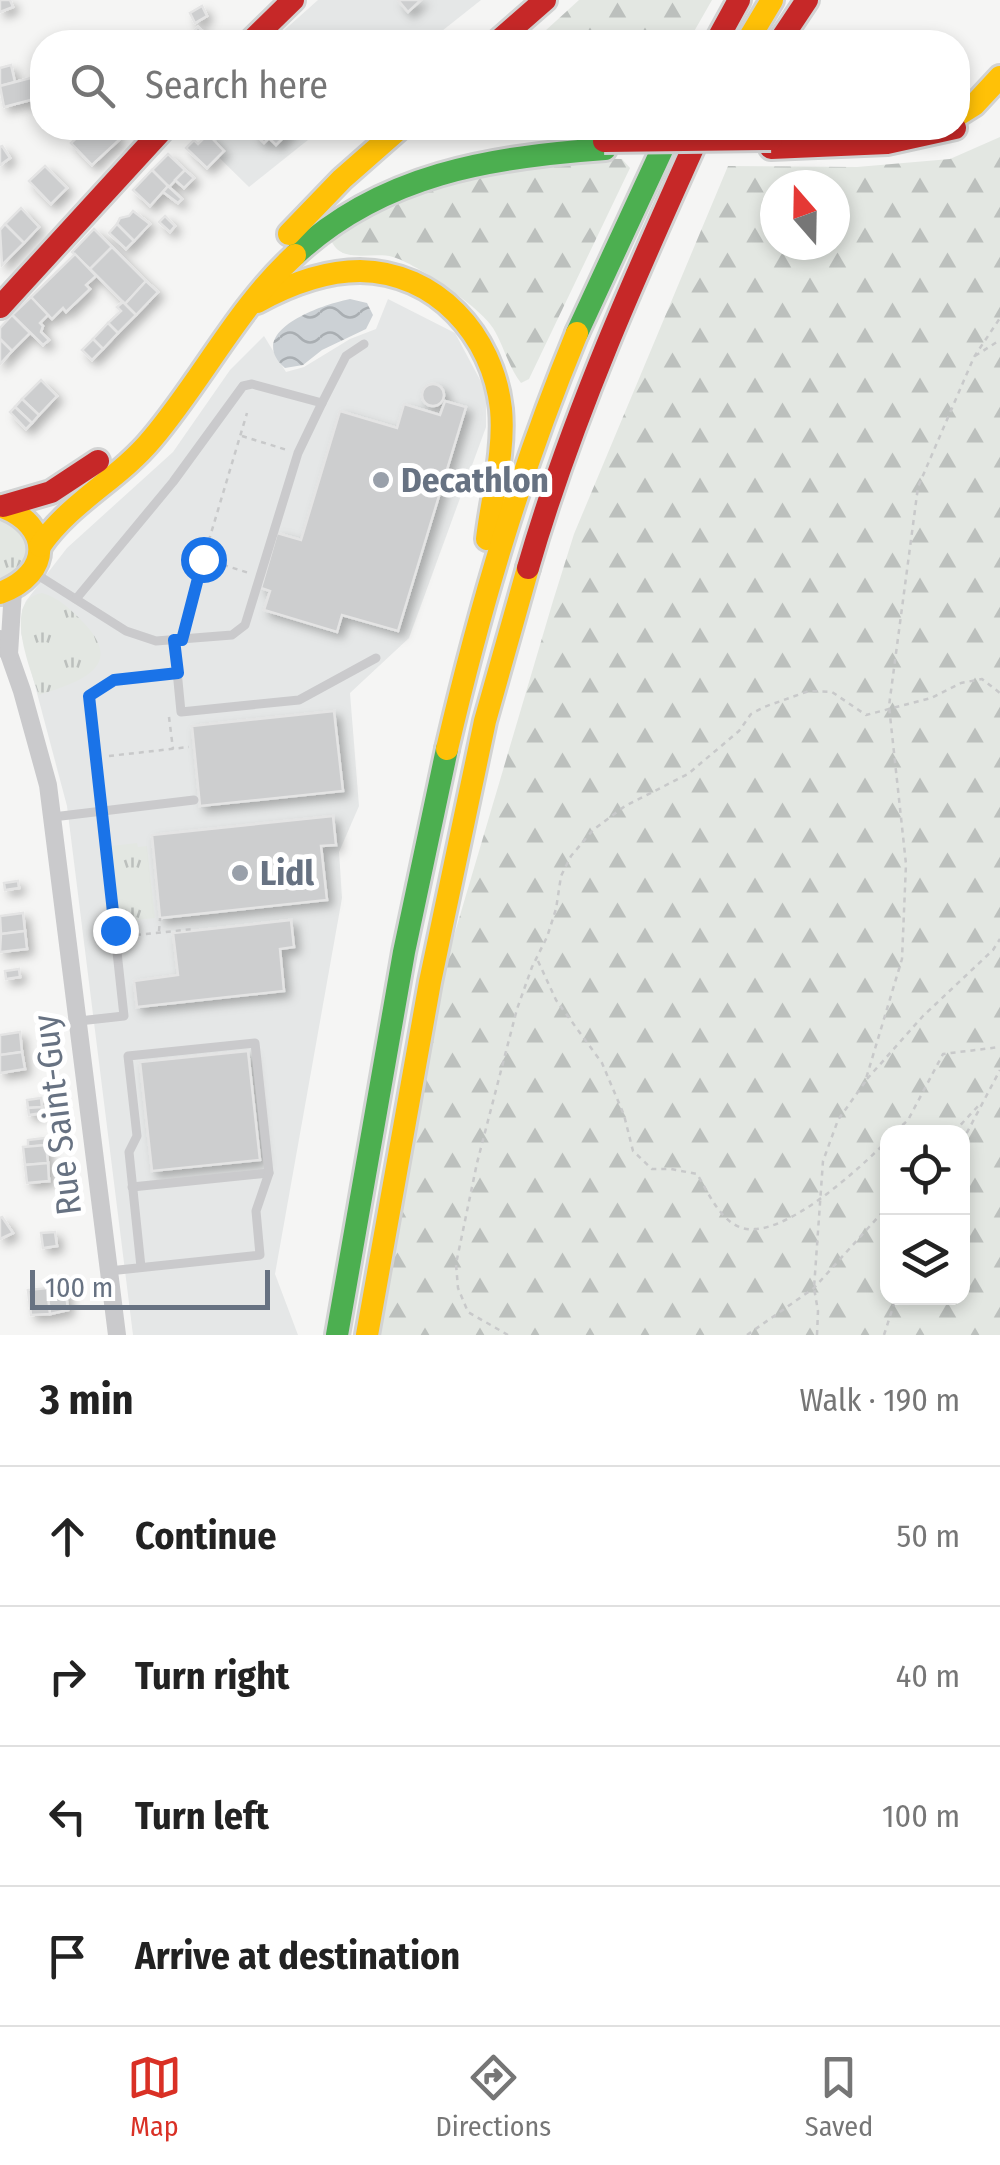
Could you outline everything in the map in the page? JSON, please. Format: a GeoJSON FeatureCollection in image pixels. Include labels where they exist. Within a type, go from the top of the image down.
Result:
{"type":"FeatureCollection","features":[{"type":"Feature","properties":{"kind":"main road"},"geometry":{"type":"LineString","coordinates":[[262,30],[293,0]]}},
{"type":"Feature","properties":{"kind":"main road"},"geometry":{"type":"LineString","coordinates":[[511,30],[545,0]]}},
{"type":"Feature","properties":{"kind":"main road"},"geometry":{"type":"LineString","coordinates":[[723,30],[740,0]]}},
{"type":"Feature","properties":{"kind":"main road"},"geometry":{"type":"LineString","coordinates":[[754,30],[772,0]]}},
{"type":"Feature","properties":{"kind":"main road"},"geometry":{"type":"LineString","coordinates":[[787,30],[807,0]]}},
{"type":"Feature","properties":{"kind":"main road"},"geometry":{"type":"LineString","coordinates":[[970,108],[1000,76]]}},
{"type":"Feature","properties":{"kind":"main road"},"geometry":{"type":"LineString","coordinates":[[970,118],[1000,94]]}},
{"type":"Feature","properties":{"kind":"main road"},"geometry":{"type":"LineString","coordinates":[[0,307],[153,140]]}},
{"type":"Feature","properties":{"kind":"main road"},"geometry":{"type":"LineString","coordinates":[[2,506],[51,492],[110,452],[156,402],[278,246],[342,178],[386,140]]}},
{"type":"Feature","properties":{"kind":"main road"},"geometry":{"type":"LineString","coordinates":[[337,1335],[398,979],[436,792],[481,606],[537,442],[602,274],[666,140]]}},
{"type":"Feature","properties":{"kind":"main road"},"geometry":{"type":"LineString","coordinates":[[366,1335],[430,982],[484,721],[543,517],[610,332],[697,140]]}},
{"type":"Feature","properties":{"kind":"main road"},"geometry":{"type":"LineString","coordinates":[[610,332],[642,289],[720,140]]}},
{"type":"Feature","properties":{"kind":"main road"},"geometry":{"type":"LineString","coordinates":[[771,144],[822,140]]}},
{"type":"Feature","properties":{"kind":"main road"},"geometry":{"type":"LineString","coordinates":[[278,246],[362,193],[430,163],[514,147],[861,146],[918,140]]}},
{"type":"Feature","properties":{"kind":"main road"},"geometry":{"type":"LineString","coordinates":[[6,592],[34,573],[40,546],[58,520],[124,470],[152,440],[247,308],[298,250],[332,222],[400,184],[432,172],[604,145]]}},
{"type":"Feature","properties":{"kind":"main road"},"geometry":{"type":"LineString","coordinates":[[0,292],[73,224]]}},
{"type":"Feature","properties":{"kind":"main road"},"geometry":{"type":"LineString","coordinates":[[247,308],[292,284],[361,270],[410,281],[430,291],[448,302],[476,333],[494,368],[502,410],[501,455],[490,512],[481,606]]}},
{"type":"Feature","properties":{"kind":"main road"},"geometry":{"type":"LineString","coordinates":[[2,506],[15,509],[32,524],[40,546]]}},
{"type":"Feature","properties":{"kind":"street","name":"Rue Saint-Guy"},"geometry":{"type":"LineString","coordinates":[[6,592],[5,647],[41,753],[52,817],[117,1335]]}},
{"type":"Feature","properties":{"kind":"lane"},"geometry":{"type":"LineString","coordinates":[[34,573],[126,631],[156,641],[232,635],[240,631],[246,625],[298,453],[334,375],[346,356],[364,344]]}},
{"type":"Feature","properties":{"kind":"lane"},"geometry":{"type":"LineString","coordinates":[[76,599],[164,494],[244,386],[252,384],[322,403]]}},
{"type":"Feature","properties":{"kind":"lane"},"geometry":{"type":"LineString","coordinates":[[178,640],[181,712],[298,700],[376,658]]}},
{"type":"Feature","properties":{"kind":"lane"},"geometry":{"type":"LineString","coordinates":[[79,1021],[124,1016],[89,696],[114,680],[178,673]]}},
{"type":"Feature","properties":{"kind":"lane"},"geometry":{"type":"LineString","coordinates":[[52,817],[194,800]]}},
{"type":"Feature","properties":{"kind":"lane"},"geometry":{"type":"LineString","coordinates":[[109,1271],[142,1268],[260,1255],[256,1212],[269,1173],[255,1043],[128,1056],[136,1136],[129,1152],[142,1268]]}},
{"type":"Feature","properties":{"kind":"lane"},"geometry":{"type":"LineString","coordinates":[[132,1187],[269,1173]]}},
{"type":"Feature","properties":{"kind":"path"},"geometry":{"type":"LineString","coordinates":[[865,1082],[902,959],[906,864],[890,710],[918,486],[974,357],[1000,318]]}},
{"type":"Feature","properties":{"kind":"path"},"geometry":{"type":"LineString","coordinates":[[974,357],[1000,340]]}},
{"type":"Feature","properties":{"kind":"path"},"geometry":{"type":"LineString","coordinates":[[178,640],[247,413]]}},
{"type":"Feature","properties":{"kind":"path"},"geometry":{"type":"LineString","coordinates":[[240,436],[298,453]]}},
{"type":"Feature","properties":{"kind":"path"},"geometry":{"type":"LineString","coordinates":[[203,559],[260,576]]}},
{"type":"Feature","properties":{"kind":"path"},"geometry":{"type":"LineString","coordinates":[[508,1335],[468,1312],[458,1288],[456,1264],[476,1162],[518,1008],[556,909],[561,876],[571,856],[593,830],[625,806],[688,774],[739,731],[751,714],[810,691],[832,692],[866,715],[982,679],[1000,693]]}},
{"type":"Feature","properties":{"kind":"path"},"geometry":{"type":"LineString","coordinates":[[168,716],[173,749]]}},
{"type":"Feature","properties":{"kind":"path"},"geometry":{"type":"LineString","coordinates":[[96,757],[189,747]]}},
{"type":"Feature","properties":{"kind":"path"},"geometry":{"type":"LineString","coordinates":[[159,932],[160,918]]}},
{"type":"Feature","properties":{"kind":"path"},"geometry":{"type":"LineString","coordinates":[[818,1335],[814,1288],[823,1161],[838,1120],[865,1082],[923,1016],[1000,939]]}},
{"type":"Feature","properties":{"kind":"path"},"geometry":{"type":"LineString","coordinates":[[537,958],[556,1000],[602,1063],[624,1115],[633,1151],[652,1170],[671,1168],[697,1174],[716,1207],[740,1227],[764,1229],[788,1218],[820,1198],[880,1147]]}},
{"type":"Feature","properties":{"kind":"path"},"geometry":{"type":"LineString","coordinates":[[903,1125],[944,1054],[1000,1047]]}},
{"type":"Feature","properties":{"kind":"path"},"geometry":{"type":"LineString","coordinates":[[970,1127],[1000,1070]]}},
{"type":"Feature","properties":{"kind":"path"},"geometry":{"type":"LineString","coordinates":[[961,1125],[985,1099]]}},
{"type":"Feature","properties":{"kind":"path"},"geometry":{"type":"LineString","coordinates":[[747,1335],[814,1288],[880,1215]]}},
{"type":"Feature","properties":{"kind":"path"},"geometry":{"type":"LineString","coordinates":[[884,1335],[894,1305]]}},
{"type":"Feature","properties":{"kind":"shaded area"},"geometry":{"type":"Polygon","coordinates":[[[318,0],[481,0],[443,30],[284,30],[318,0]]]}},
{"type":"Feature","properties":{"kind":"shaded area"},"geometry":{"type":"Polygon","coordinates":[[[201,140],[308,140],[249,187],[201,140]]]}},
{"type":"Feature","properties":{"kind":"shaded area"},"geometry":{"type":"Polygon","coordinates":[[[388,299],[455,333],[486,391],[486,427],[409,638],[350,693],[359,806],[339,852],[342,898],[275,1274],[298,1335],[133,1335],[67,806],[21,633],[22,610],[67,548],[173,452],[230,370],[264,336],[286,372],[304,367],[350,339],[376,329],[388,299]]]}},
{"type":"Feature","properties":{"kind":"green space"},"geometry":{"type":"Polygon","coordinates":[[[579,0],[712,0],[695,30],[546,30],[579,0]]]}},
{"type":"Feature","properties":{"kind":"green space"},"geometry":{"type":"Polygon","coordinates":[[[1000,137],[1000,1335],[379,1335],[440,983],[574,534],[728,166],[857,167],[950,159],[1000,137]]]}},
{"type":"Feature","properties":{"kind":"green space"},"geometry":{"type":"Polygon","coordinates":[[[577,158],[622,159],[630,168],[529,379],[521,383],[493,328],[462,298],[404,261],[349,255],[331,240],[422,187],[577,158]]]}},
{"type":"Feature","properties":{"kind":"green space"},"geometry":{"type":"Polygon","coordinates":[[[0,515],[7,516],[28,542],[22,567],[0,581],[0,515]]]}},
{"type":"Feature","properties":{"kind":"green space"},"geometry":{"type":"Polygon","coordinates":[[[42,593],[77,616],[94,636],[100,660],[84,677],[39,695],[21,622],[23,608],[30,598],[42,593]]]}},
{"type":"Feature","properties":{"kind":"green space"},"geometry":{"type":"Polygon","coordinates":[[[137,843],[138,847],[147,846],[155,918],[127,921],[119,916],[111,846],[137,843]]]}},
{"type":"Feature","properties":{"kind":"water"},"geometry":{"type":"Polygon","coordinates":[[[350,299],[367,303],[373,315],[366,329],[322,350],[303,365],[285,368],[275,355],[274,342],[280,331],[307,313],[350,299]]]}},
{"type":"Feature","properties":{"kind":"building"},"geometry":{"type":"Polygon","coordinates":[[[0,0],[10,0],[13,7],[0,12],[0,0]]]}},
{"type":"Feature","properties":{"kind":"building"},"geometry":{"type":"Polygon","coordinates":[[[398,0],[421,0],[408,12],[398,0]]]}},
{"type":"Feature","properties":{"kind":"building"},"geometry":{"type":"Polygon","coordinates":[[[202,6],[207,16],[195,23],[190,13],[202,6]]]}},
{"type":"Feature","properties":{"kind":"building"},"geometry":{"type":"Polygon","coordinates":[[[11,65],[15,82],[0,86],[0,68],[11,65]]]}},
{"type":"Feature","properties":{"kind":"building"},"geometry":{"type":"Polygon","coordinates":[[[30,78],[30,100],[4,107],[0,86],[30,78]]]}},
{"type":"Feature","properties":{"kind":"building"},"geometry":{"type":"Polygon","coordinates":[[[74,140],[119,140],[92,165],[71,143],[74,140]]]}},
{"type":"Feature","properties":{"kind":"building"},"geometry":{"type":"Polygon","coordinates":[[[194,140],[198,144],[214,140],[224,151],[207,168],[186,148],[194,140]]]}},
{"type":"Feature","properties":{"kind":"building"},"geometry":{"type":"Polygon","coordinates":[[[0,147],[10,158],[0,165],[0,147]]]}},
{"type":"Feature","properties":{"kind":"building"},"geometry":{"type":"Polygon","coordinates":[[[168,154],[185,170],[169,187],[152,170],[168,154]]]}},
{"type":"Feature","properties":{"kind":"building"},"geometry":{"type":"Polygon","coordinates":[[[45,166],[67,188],[51,204],[29,181],[45,166]]]}},
{"type":"Feature","properties":{"kind":"building"},"geometry":{"type":"Polygon","coordinates":[[[152,170],[168,186],[150,206],[133,190],[152,170]]]}},
{"type":"Feature","properties":{"kind":"building"},"geometry":{"type":"Polygon","coordinates":[[[185,170],[194,178],[184,188],[175,180],[185,170]]]}},
{"type":"Feature","properties":{"kind":"building"},"geometry":{"type":"Polygon","coordinates":[[[168,186],[182,199],[178,203],[163,192],[168,186]]]}},
{"type":"Feature","properties":{"kind":"building"},"geometry":{"type":"Polygon","coordinates":[[[21,208],[39,227],[24,243],[5,224],[21,208]]]}},
{"type":"Feature","properties":{"kind":"building"},"geometry":{"type":"Polygon","coordinates":[[[133,211],[150,224],[134,241],[117,224],[133,211]]]}},
{"type":"Feature","properties":{"kind":"building"},"geometry":{"type":"Polygon","coordinates":[[[165,216],[175,226],[170,232],[159,222],[165,216]]]}},
{"type":"Feature","properties":{"kind":"building"},"geometry":{"type":"Polygon","coordinates":[[[5,224],[24,243],[2,265],[0,230],[5,224]]]}},
{"type":"Feature","properties":{"kind":"building"},"geometry":{"type":"Polygon","coordinates":[[[117,224],[134,241],[126,249],[109,233],[117,224]]]}},
{"type":"Feature","properties":{"kind":"building"},"geometry":{"type":"Polygon","coordinates":[[[94,229],[112,247],[90,269],[72,252],[94,229]]]}},
{"type":"Feature","properties":{"kind":"building"},"geometry":{"type":"Polygon","coordinates":[[[112,247],[146,281],[125,304],[90,269],[112,247]]]}},
{"type":"Feature","properties":{"kind":"building"},"geometry":{"type":"Polygon","coordinates":[[[75,254],[96,276],[86,285],[90,289],[66,312],[63,308],[52,319],[31,297],[75,254]]]}},
{"type":"Feature","properties":{"kind":"building"},"geometry":{"type":"Polygon","coordinates":[[[146,281],[158,292],[136,315],[125,304],[146,281]]]}},
{"type":"Feature","properties":{"kind":"building"},"geometry":{"type":"Polygon","coordinates":[[[31,297],[48,315],[40,323],[41,332],[49,340],[43,345],[12,315],[31,297]]]}},
{"type":"Feature","properties":{"kind":"building"},"geometry":{"type":"Polygon","coordinates":[[[123,302],[136,315],[118,333],[108,323],[121,311],[117,307],[123,302]]]}},
{"type":"Feature","properties":{"kind":"building"},"geometry":{"type":"Polygon","coordinates":[[[12,315],[30,333],[12,351],[0,339],[0,328],[12,315]]]}},
{"type":"Feature","properties":{"kind":"building"},"geometry":{"type":"Polygon","coordinates":[[[108,323],[118,333],[103,349],[93,339],[108,323]]]}},
{"type":"Feature","properties":{"kind":"building"},"geometry":{"type":"Polygon","coordinates":[[[0,339],[12,351],[0,364],[0,339]]]}},
{"type":"Feature","properties":{"kind":"building"},"geometry":{"type":"Polygon","coordinates":[[[93,339],[103,349],[92,360],[82,350],[93,339]]]}},
{"type":"Feature","properties":{"kind":"building"},"geometry":{"type":"Polygon","coordinates":[[[41,380],[57,396],[39,415],[22,399],[41,380]]]}},
{"type":"Feature","properties":{"kind":"building"},"geometry":{"type":"Polygon","coordinates":[[[433,384],[444,395],[433,406],[422,395],[433,384]]]}},
{"type":"Feature","properties":{"kind":"building"},"geometry":{"type":"Polygon","coordinates":[[[22,399],[39,415],[32,423],[15,407],[22,399]]]}},
{"type":"Feature","properties":{"kind":"building","name":"Decathlon"},"geometry":{"type":"Polygon","coordinates":[[[445,401],[466,407],[398,631],[342,615],[337,632],[264,610],[270,591],[261,588],[277,533],[301,540],[340,411],[397,428],[404,404],[440,415],[445,401]]]}},
{"type":"Feature","properties":{"kind":"building"},"geometry":{"type":"Polygon","coordinates":[[[15,407],[32,423],[26,429],[10,412],[15,407]]]}},
{"type":"Feature","properties":{"kind":"building"},"geometry":{"type":"Polygon","coordinates":[[[334,711],[343,791],[200,806],[192,726],[334,711]]]}},
{"type":"Feature","properties":{"kind":"building","name":"Lidl"},"geometry":{"type":"Polygon","coordinates":[[[333,816],[336,845],[321,846],[327,900],[160,918],[152,835],[333,816]]]}},
{"type":"Feature","properties":{"kind":"building"},"geometry":{"type":"Polygon","coordinates":[[[18,881],[19,888],[5,890],[4,883],[18,881]]]}},
{"type":"Feature","properties":{"kind":"building"},"geometry":{"type":"Polygon","coordinates":[[[23,913],[25,931],[1,934],[0,916],[23,913]]]}},
{"type":"Feature","properties":{"kind":"building"},"geometry":{"type":"Polygon","coordinates":[[[291,920],[294,947],[280,949],[284,991],[137,1007],[134,981],[178,975],[173,933],[291,920]]]}},
{"type":"Feature","properties":{"kind":"building"},"geometry":{"type":"Polygon","coordinates":[[[25,931],[27,949],[0,952],[1,934],[25,931]]]}},
{"type":"Feature","properties":{"kind":"building"},"geometry":{"type":"Polygon","coordinates":[[[19,969],[20,977],[6,979],[5,971],[19,969]]]}},
{"type":"Feature","properties":{"kind":"building"},"geometry":{"type":"Polygon","coordinates":[[[20,1032],[22,1052],[0,1055],[0,1035],[20,1032]]]}},
{"type":"Feature","properties":{"kind":"building"},"geometry":{"type":"Polygon","coordinates":[[[248,1051],[260,1160],[152,1171],[140,1062],[248,1051]]]}},
{"type":"Feature","properties":{"kind":"building"},"geometry":{"type":"Polygon","coordinates":[[[22,1052],[25,1069],[0,1073],[0,1055],[22,1052]]]}},
{"type":"Feature","properties":{"kind":"building"},"geometry":{"type":"Polygon","coordinates":[[[41,1098],[42,1107],[28,1108],[27,1100],[41,1098]]]}},
{"type":"Feature","properties":{"kind":"building"},"geometry":{"type":"Polygon","coordinates":[[[42,1107],[42,1113],[29,1115],[28,1108],[42,1107]]]}},
{"type":"Feature","properties":{"kind":"building"},"geometry":{"type":"Polygon","coordinates":[[[45,1138],[46,1145],[28,1147],[28,1140],[45,1138]]]}},
{"type":"Feature","properties":{"kind":"building"},"geometry":{"type":"Polygon","coordinates":[[[46,1145],[48,1163],[25,1165],[23,1147],[46,1145]]]}},
{"type":"Feature","properties":{"kind":"building"},"geometry":{"type":"Polygon","coordinates":[[[48,1163],[49,1181],[27,1183],[25,1165],[48,1163]]]}},
{"type":"Feature","properties":{"kind":"building"},"geometry":{"type":"Polygon","coordinates":[[[0,1218],[13,1233],[0,1239],[0,1218]]]}},
{"type":"Feature","properties":{"kind":"building"},"geometry":{"type":"Polygon","coordinates":[[[55,1232],[57,1246],[43,1248],[41,1233],[55,1232]]]}},
{"type":"Feature","properties":{"kind":"building"},"geometry":{"type":"Polygon","coordinates":[[[65,1286],[68,1310],[50,1314],[47,1288],[65,1286]]]}},
{"type":"Feature","properties":{"kind":"building"},"geometry":{"type":"Polygon","coordinates":[[[47,1288],[50,1314],[31,1315],[28,1290],[47,1288]]]}},
{"type":"Feature","properties":{"kind":"traffic: fast"},"geometry":{"type":"LineString","coordinates":[[577,333],[666,140]]}},
{"type":"Feature","properties":{"kind":"traffic: fast"},"geometry":{"type":"LineString","coordinates":[[295,255],[364,205],[401,188],[480,165],[605,149]]}},
{"type":"Feature","properties":{"kind":"traffic: fast"},"geometry":{"type":"LineString","coordinates":[[337,1335],[404,952],[447,749]]}},
{"type":"Feature","properties":{"kind":"traffic: slow"},"geometry":{"type":"LineString","coordinates":[[754,30],[772,0]]}},
{"type":"Feature","properties":{"kind":"traffic: slow"},"geometry":{"type":"LineString","coordinates":[[970,108],[1000,77]]}},
{"type":"Feature","properties":{"kind":"traffic: slow"},"geometry":{"type":"LineString","coordinates":[[289,234],[386,140]]}},
{"type":"Feature","properties":{"kind":"traffic: slow"},"geometry":{"type":"LineString","coordinates":[[40,546],[66,516],[152,439],[256,297],[295,255]]}},
{"type":"Feature","properties":{"kind":"traffic: slow"},"geometry":{"type":"LineString","coordinates":[[257,302],[307,280],[360,271],[388,274],[413,283],[456,313],[486,356],[501,409],[500,458],[487,539]]}},
{"type":"Feature","properties":{"kind":"traffic: slow"},"geometry":{"type":"LineString","coordinates":[[447,749],[503,538],[577,333]]}},
{"type":"Feature","properties":{"kind":"traffic: slow"},"geometry":{"type":"LineString","coordinates":[[0,506],[30,525],[39,550],[29,574],[0,593]]}},
{"type":"Feature","properties":{"kind":"traffic: slow"},"geometry":{"type":"LineString","coordinates":[[367,1335],[430,982],[485,721],[528,568]]}},
{"type":"Feature","properties":{"kind":"traffic: jam"},"geometry":{"type":"LineString","coordinates":[[262,30],[293,0]]}},
{"type":"Feature","properties":{"kind":"traffic: jam"},"geometry":{"type":"LineString","coordinates":[[511,30],[545,0]]}},
{"type":"Feature","properties":{"kind":"traffic: jam"},"geometry":{"type":"LineString","coordinates":[[723,30],[739,0]]}},
{"type":"Feature","properties":{"kind":"traffic: jam"},"geometry":{"type":"LineString","coordinates":[[787,30],[807,0]]}},
{"type":"Feature","properties":{"kind":"traffic: jam"},"geometry":{"type":"LineString","coordinates":[[0,307],[153,140]]}},
{"type":"Feature","properties":{"kind":"traffic: jam"},"geometry":{"type":"LineString","coordinates":[[604,141],[688,140]]}},
{"type":"Feature","properties":{"kind":"traffic: jam"},"geometry":{"type":"LineString","coordinates":[[528,568],[585,400],[697,140]]}},
{"type":"Feature","properties":{"kind":"traffic: jam"},"geometry":{"type":"LineString","coordinates":[[771,148],[901,140]]}},
{"type":"Feature","properties":{"kind":"traffic: jam"},"geometry":{"type":"LineString","coordinates":[[3,506],[51,492],[98,461]]}},
{"type":"Feature","properties":{"kind":"place","name":"Decathlon"},"geometry":{"type":"Point","coordinates":[381,480]}},
{"type":"Feature","properties":{"kind":"place","name":"Lidl"},"geometry":{"type":"Point","coordinates":[240,873]}},
{"type":"Feature","properties":{"kind":"route"},"geometry":{"type":"LineString","coordinates":[[115,930],[89,696],[114,680],[178,673],[174,640],[182,640],[203,559]]}}]}
